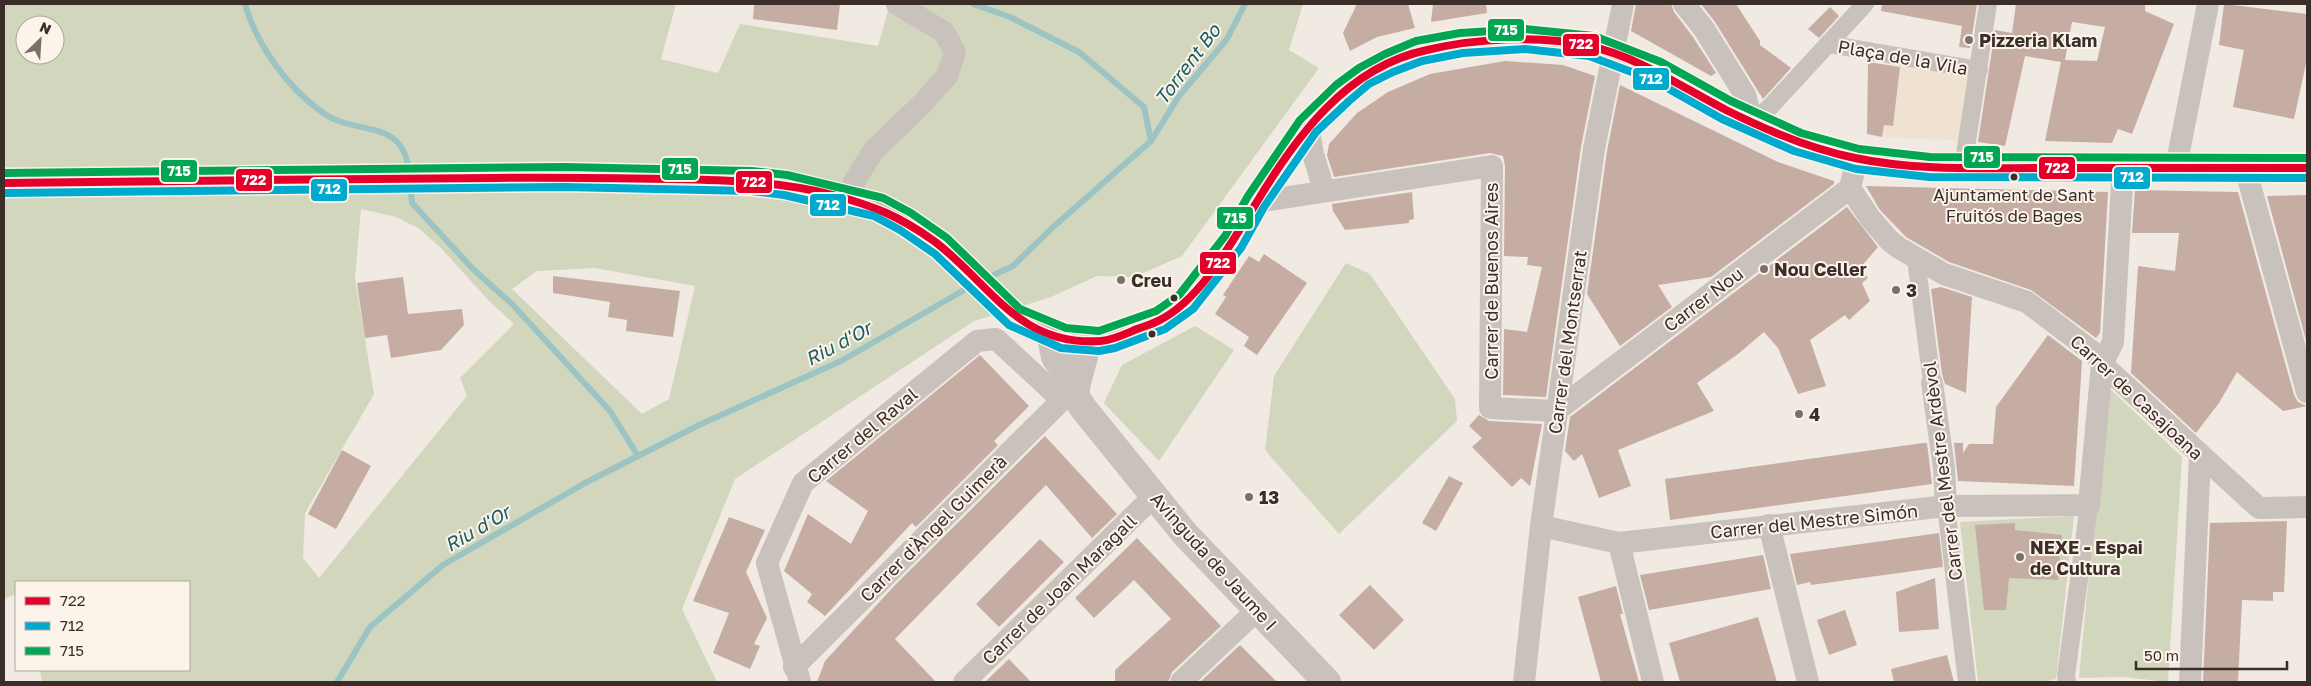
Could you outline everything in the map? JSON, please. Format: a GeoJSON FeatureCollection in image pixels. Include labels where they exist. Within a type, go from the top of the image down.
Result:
{"type":"FeatureCollection","features":[{"type":"Feature","properties":{"kind":"main road"},"geometry":{"type":"LineString","coordinates":[[4,183],[564,177],[752,181],[786,185],[849,198],[878,207],[905,220],[941,246],[1014,317],[1064,338],[1088,340],[1111,339],[1161,320],[1186,302],[1233,242],[1256,202],[1308,126],[1342,93],[1364,76],[1388,63],[1420,51],[1462,43],[1525,39],[1591,46],[1657,71],[1726,110],[1798,142],[1857,159],[1902,165],[1964,167],[2307,168]]}},
{"type":"Feature","properties":{"kind":"street"},"geometry":{"type":"LineString","coordinates":[[849,198],[854,182],[874,150],[922,104],[947,76],[955,52],[944,32],[898,4]]}},
{"type":"Feature","properties":{"kind":"street","name":"Carrer del Montserrat"},"geometry":{"type":"LineString","coordinates":[[1524,682],[1556,411],[1594,149],[1623,4]]}},
{"type":"Feature","properties":{"kind":"street"},"geometry":{"type":"LineString","coordinates":[[1684,4],[1704,28],[1745,94],[1752,122],[1768,108],[1865,4]]}},
{"type":"Feature","properties":{"kind":"street","name":"Plaça de la Vila"},"geometry":{"type":"LineString","coordinates":[[1964,167],[1988,4]]}},
{"type":"Feature","properties":{"kind":"street"},"geometry":{"type":"LineString","coordinates":[[2176,168],[2208,4]]}},
{"type":"Feature","properties":{"kind":"street","name":"Plaça de la Vila"},"geometry":{"type":"LineString","coordinates":[[1828,44],[1978,70]]}},
{"type":"Feature","properties":{"kind":"street"},"geometry":{"type":"LineString","coordinates":[[1308,126],[1312,154],[1324,190]]}},
{"type":"Feature","properties":{"kind":"street"},"geometry":{"type":"LineString","coordinates":[[1850,188],[1857,159]]}},
{"type":"Feature","properties":{"kind":"street","name":"Carrer de Buenos Aires"},"geometry":{"type":"LineString","coordinates":[[1256,202],[1324,190],[1492,166],[1490,408],[1556,411]]}},
{"type":"Feature","properties":{"kind":"street"},"geometry":{"type":"LineString","coordinates":[[2067,682],[2066,676],[2090,505],[2102,364],[2113,342],[2124,167]]}},
{"type":"Feature","properties":{"kind":"street"},"geometry":{"type":"LineString","coordinates":[[2245,167],[2307,392]]}},
{"type":"Feature","properties":{"kind":"street","name":"Carrer Nou"},"geometry":{"type":"LineString","coordinates":[[1556,411],[1850,188]]}},
{"type":"Feature","properties":{"kind":"street","name":"Carrer de Casajoana"},"geometry":{"type":"LineString","coordinates":[[1850,188],[1870,218],[1890,241],[1916,259],[1944,274],[2026,302],[2094,353],[2102,364],[2200,456],[2259,508],[2307,507]]}},
{"type":"Feature","properties":{"kind":"street","name":"Carrer del Mestre Ardèvol"},"geometry":{"type":"LineString","coordinates":[[1916,259],[1944,468],[1946,506],[1967,682]]}},
{"type":"Feature","properties":{"kind":"street","name":"Avinguda de Jaume I"},"geometry":{"type":"LineString","coordinates":[[1050,333],[1055,357],[1071,395],[1185,534],[1327,682]]}},
{"type":"Feature","properties":{"kind":"street","name":"Carrer del Raval"},"geometry":{"type":"LineString","coordinates":[[797,675],[767,563],[803,483],[977,340],[996,339],[1071,395]]}},
{"type":"Feature","properties":{"kind":"street"},"geometry":{"type":"LineString","coordinates":[[1071,395],[1088,340]]}},
{"type":"Feature","properties":{"kind":"street","name":"Carrer d'Àngel Guimerà"},"geometry":{"type":"LineString","coordinates":[[797,675],[1071,395]]}},
{"type":"Feature","properties":{"kind":"street"},"geometry":{"type":"LineString","coordinates":[[2190,682],[2200,456]]}},
{"type":"Feature","properties":{"kind":"street","name":"Carrer de Joan Maragall"},"geometry":{"type":"LineString","coordinates":[[964,682],[1154,496]]}},
{"type":"Feature","properties":{"kind":"street","name":"Carrer del Mestre Simón"},"geometry":{"type":"LineString","coordinates":[[1541,526],[1619,543],[1946,506],[2090,505]]}},
{"type":"Feature","properties":{"kind":"street"},"geometry":{"type":"LineString","coordinates":[[1769,525],[1808,682]]}},
{"type":"Feature","properties":{"kind":"street"},"geometry":{"type":"LineString","coordinates":[[1619,543],[1653,682]]}},
{"type":"Feature","properties":{"kind":"street"},"geometry":{"type":"LineString","coordinates":[[1181,682],[1257,610]]}},
{"type":"Feature","properties":{"kind":"green space"},"geometry":{"type":"Polygon","coordinates":[[[4,4],[676,4],[661,59],[718,73],[740,24],[878,46],[890,4],[1303,4],[1289,50],[1319,68],[1182,256],[1134,277],[1097,276],[1051,297],[974,321],[735,479],[682,609],[717,682],[42,682],[40,671],[190,671],[190,581],[15,581],[15,594],[4,599],[4,4]],[[361,209],[355,278],[374,394],[305,513],[303,558],[319,578],[467,396],[460,378],[514,324],[489,301],[441,248],[418,228],[396,217],[361,209]],[[595,268],[537,271],[512,289],[642,414],[669,399],[695,286],[595,268]]]}},
{"type":"Feature","properties":{"kind":"green space"},"geometry":{"type":"Polygon","coordinates":[[[1346,263],[1370,274],[1455,399],[1457,421],[1339,534],[1265,450],[1274,376],[1346,263]]]}},
{"type":"Feature","properties":{"kind":"green space"},"geometry":{"type":"Polygon","coordinates":[[[1195,326],[1234,350],[1159,461],[1104,403],[1122,365],[1195,326]]]}},
{"type":"Feature","properties":{"kind":"green space"},"geometry":{"type":"Polygon","coordinates":[[[2107,386],[2182,457],[2168,682],[2123,677],[2079,678],[2107,386]]]}},
{"type":"Feature","properties":{"kind":"green space"},"geometry":{"type":"Polygon","coordinates":[[[2074,516],[2056,679],[2043,682],[1978,682],[1960,522],[2074,516]]]}},
{"type":"Feature","properties":{"kind":"shaded area"},"geometry":{"type":"Polygon","coordinates":[[[1901,62],[1989,63],[1975,141],[1882,137],[1884,125],[1893,126],[1901,62]]]}},
{"type":"Feature","properties":{"kind":"building"},"geometry":{"type":"Polygon","coordinates":[[[754,4],[840,4],[837,30],[753,19],[754,4]]]}},
{"type":"Feature","properties":{"kind":"building"},"geometry":{"type":"Polygon","coordinates":[[[1357,4],[1408,4],[1415,28],[1377,37],[1350,51],[1343,33],[1357,4]]]}},
{"type":"Feature","properties":{"kind":"building"},"geometry":{"type":"Polygon","coordinates":[[[1433,4],[1486,4],[1487,13],[1431,22],[1433,4]]]}},
{"type":"Feature","properties":{"kind":"building"},"geometry":{"type":"Polygon","coordinates":[[[1636,4],[1671,4],[1674,12],[1716,73],[1711,76],[1631,31],[1636,4]]]}},
{"type":"Feature","properties":{"kind":"building"},"geometry":{"type":"Polygon","coordinates":[[[1701,4],[1736,4],[1760,41],[1760,45],[1791,68],[1763,99],[1715,22],[1701,4]]]}},
{"type":"Feature","properties":{"kind":"building"},"geometry":{"type":"Polygon","coordinates":[[[1882,4],[1977,4],[1970,48],[1959,47],[1962,26],[1881,11],[1882,4]]]}},
{"type":"Feature","properties":{"kind":"building"},"geometry":{"type":"Polygon","coordinates":[[[2016,4],[2145,4],[2145,11],[2174,24],[2132,134],[2118,129],[2112,143],[2045,141],[2061,62],[2025,56],[2005,146],[1978,142],[1995,30],[2012,33],[2016,4]],[[2072,22],[2065,60],[2097,61],[2105,27],[2072,22]]]}},
{"type":"Feature","properties":{"kind":"building"},"geometry":{"type":"Polygon","coordinates":[[[2224,4],[2307,14],[2307,59],[2294,119],[2233,107],[2244,50],[2219,45],[2224,4]]]}},
{"type":"Feature","properties":{"kind":"building"},"geometry":{"type":"Polygon","coordinates":[[[1830,7],[1839,16],[1819,38],[1808,29],[1830,7]]]}},
{"type":"Feature","properties":{"kind":"building"},"geometry":{"type":"Polygon","coordinates":[[[1505,61],[1563,65],[1595,76],[1581,147],[1546,397],[1503,395],[1504,329],[1527,332],[1542,267],[1527,265],[1528,257],[1504,256],[1505,166],[1503,156],[1490,153],[1334,177],[1327,155],[1329,144],[1357,113],[1388,92],[1430,74],[1505,61]]]}},
{"type":"Feature","properties":{"kind":"building"},"geometry":{"type":"Polygon","coordinates":[[[1868,62],[1900,67],[1893,126],[1884,125],[1882,137],[1867,134],[1868,62]]]}},
{"type":"Feature","properties":{"kind":"building"},"geometry":{"type":"Polygon","coordinates":[[[1620,85],[1778,162],[1834,181],[1834,184],[1711,277],[1658,285],[1672,307],[1620,346],[1587,294],[1607,151],[1620,85]]]}},
{"type":"Feature","properties":{"kind":"building"},"geometry":{"type":"Polygon","coordinates":[[[1866,186],[2108,192],[2100,333],[2096,338],[2031,290],[1949,262],[1906,237],[1880,210],[1866,186]]]}},
{"type":"Feature","properties":{"kind":"building"},"geometry":{"type":"Polygon","coordinates":[[[2135,190],[2238,192],[2294,395],[2298,402],[2307,406],[2283,411],[2237,372],[2219,403],[2196,433],[2131,373],[2138,266],[2175,271],[2179,233],[2132,233],[2135,190]]]}},
{"type":"Feature","properties":{"kind":"building"},"geometry":{"type":"Polygon","coordinates":[[[1412,192],[1414,219],[1409,220],[1409,223],[1345,230],[1333,211],[1332,204],[1412,192]]]}},
{"type":"Feature","properties":{"kind":"building"},"geometry":{"type":"Polygon","coordinates":[[[2307,195],[2307,344],[2267,196],[2307,195]]]}},
{"type":"Feature","properties":{"kind":"building"},"geometry":{"type":"Polygon","coordinates":[[[1847,207],[1878,247],[1860,268],[1868,278],[1862,283],[1870,301],[1849,320],[1845,315],[1810,340],[1826,386],[1798,394],[1778,348],[1764,332],[1738,354],[1697,383],[1714,411],[1618,450],[1631,486],[1599,498],[1582,454],[1574,461],[1565,451],[1570,417],[1847,207]]]}},
{"type":"Feature","properties":{"kind":"building"},"geometry":{"type":"Polygon","coordinates":[[[1264,254],[1307,283],[1257,355],[1244,346],[1249,337],[1215,314],[1226,297],[1223,295],[1249,256],[1259,262],[1264,254]]]}},
{"type":"Feature","properties":{"kind":"building"},"geometry":{"type":"Polygon","coordinates":[[[553,276],[680,291],[673,337],[626,331],[627,320],[608,317],[610,302],[553,293],[553,276]]]}},
{"type":"Feature","properties":{"kind":"building"},"geometry":{"type":"Polygon","coordinates":[[[403,277],[408,314],[462,309],[464,325],[441,350],[391,358],[387,335],[365,338],[357,283],[403,277]]]}},
{"type":"Feature","properties":{"kind":"building"},"geometry":{"type":"Polygon","coordinates":[[[1941,287],[1972,297],[1966,393],[1945,384],[1942,374],[1931,289],[1941,287]]]}},
{"type":"Feature","properties":{"kind":"building"},"geometry":{"type":"Polygon","coordinates":[[[2048,335],[2082,361],[2074,486],[1958,481],[1954,443],[1963,443],[1963,453],[1969,444],[1993,444],[1996,407],[2048,335]]]}},
{"type":"Feature","properties":{"kind":"building"},"geometry":{"type":"Polygon","coordinates":[[[980,355],[1029,406],[994,441],[998,445],[916,527],[912,523],[825,616],[807,602],[812,594],[784,571],[808,514],[851,544],[868,511],[826,481],[980,355]]]}},
{"type":"Feature","properties":{"kind":"building"},"geometry":{"type":"Polygon","coordinates":[[[1479,415],[1489,421],[1542,424],[1530,486],[1521,478],[1512,487],[1472,447],[1482,438],[1469,426],[1479,415]]]}},
{"type":"Feature","properties":{"kind":"building"},"geometry":{"type":"Polygon","coordinates":[[[1045,436],[1117,514],[1092,538],[1046,485],[895,639],[936,682],[817,682],[825,661],[896,584],[1045,436]]]}},
{"type":"Feature","properties":{"kind":"building"},"geometry":{"type":"Polygon","coordinates":[[[1927,443],[1932,484],[1670,520],[1665,479],[1927,443]]]}},
{"type":"Feature","properties":{"kind":"building"},"geometry":{"type":"Polygon","coordinates":[[[342,450],[371,466],[336,529],[308,514],[342,450]]]}},
{"type":"Feature","properties":{"kind":"building"},"geometry":{"type":"Polygon","coordinates":[[[1449,476],[1463,483],[1436,531],[1422,523],[1449,476]]]}},
{"type":"Feature","properties":{"kind":"building"},"geometry":{"type":"Polygon","coordinates":[[[729,517],[765,530],[746,572],[767,618],[754,644],[760,646],[750,669],[713,653],[729,613],[693,601],[729,517]]]}},
{"type":"Feature","properties":{"kind":"building"},"geometry":{"type":"Polygon","coordinates":[[[2287,521],[2284,592],[2273,592],[2273,601],[2242,600],[2238,682],[2203,682],[2210,523],[2287,521]]]}},
{"type":"Feature","properties":{"kind":"building","name":"NEXE - Espai de Cultura"},"geometry":{"type":"Polygon","coordinates":[[[2015,523],[2015,530],[2062,535],[2058,580],[2009,578],[2006,610],[1984,610],[1975,525],[2015,523]]]}},
{"type":"Feature","properties":{"kind":"building"},"geometry":{"type":"Polygon","coordinates":[[[1939,533],[1943,567],[1811,585],[1810,582],[1797,585],[1790,554],[1939,533]]]}},
{"type":"Feature","properties":{"kind":"building"},"geometry":{"type":"Polygon","coordinates":[[[1137,538],[1221,626],[1172,672],[1168,682],[1115,682],[1115,670],[1171,619],[1134,580],[1094,618],[1075,598],[1137,538]]]}},
{"type":"Feature","properties":{"kind":"building"},"geometry":{"type":"Polygon","coordinates":[[[1040,539],[1064,562],[999,627],[976,604],[1040,539]]]}},
{"type":"Feature","properties":{"kind":"building"},"geometry":{"type":"Polygon","coordinates":[[[1763,555],[1771,589],[1649,610],[1640,575],[1763,555]]]}},
{"type":"Feature","properties":{"kind":"building"},"geometry":{"type":"Polygon","coordinates":[[[1935,578],[1939,629],[1899,632],[1896,592],[1935,578]]]}},
{"type":"Feature","properties":{"kind":"building"},"geometry":{"type":"Polygon","coordinates":[[[1370,585],[1404,620],[1374,650],[1339,615],[1370,585]]]}},
{"type":"Feature","properties":{"kind":"building"},"geometry":{"type":"Polygon","coordinates":[[[1616,586],[1623,614],[1620,614],[1639,682],[1601,682],[1578,597],[1616,586]]]}},
{"type":"Feature","properties":{"kind":"building"},"geometry":{"type":"Polygon","coordinates":[[[1845,610],[1857,645],[1829,655],[1817,620],[1845,610]]]}},
{"type":"Feature","properties":{"kind":"building"},"geometry":{"type":"Polygon","coordinates":[[[1758,617],[1777,682],[1680,682],[1669,643],[1758,617]]]}},
{"type":"Feature","properties":{"kind":"building"},"geometry":{"type":"Polygon","coordinates":[[[1240,645],[1277,682],[1200,682],[1240,645]]]}},
{"type":"Feature","properties":{"kind":"building"},"geometry":{"type":"Polygon","coordinates":[[[1947,655],[1954,682],[1894,682],[1891,669],[1947,655]]]}},
{"type":"Feature","properties":{"kind":"building"},"geometry":{"type":"Polygon","coordinates":[[[1009,659],[1031,682],[985,682],[1009,659]]]}},
{"type":"Feature","properties":{"kind":"waterway"},"geometry":{"type":"LineString","coordinates":[[245,4],[257,35],[286,79],[323,113],[336,120],[388,135],[398,143],[405,154],[409,172]]}},
{"type":"Feature","properties":{"kind":"waterway","name":"Riu d'Or"},"geometry":{"type":"LineString","coordinates":[[973,4],[1010,17],[1079,52],[1144,107],[1151,141],[1052,228],[1013,266],[985,279]]}},
{"type":"Feature","properties":{"kind":"waterway","name":"Torrent Bo"},"geometry":{"type":"LineString","coordinates":[[1151,141],[1179,96],[1227,39],[1245,4]]}},
{"type":"Feature","properties":{"kind":"waterway"},"geometry":{"type":"LineString","coordinates":[[410,184],[412,203],[473,269],[513,305],[610,411],[638,456]]}},
{"type":"Feature","properties":{"kind":"waterway","name":"Riu d'Or"},"geometry":{"type":"LineString","coordinates":[[337,682],[370,627],[443,565],[585,483],[699,425],[841,361],[971,286]]}},
{"type":"Feature","properties":{"kind":"transit line","name":"715"},"geometry":{"type":"LineString","coordinates":[[4,173],[564,167],[752,171],[787,175],[883,198],[911,213],[947,238],[1020,309],[1066,328],[1099,331],[1156,311],[1179,295],[1225,236],[1248,196],[1300,120],[1336,85],[1359,68],[1385,54],[1416,41],[1460,33],[1525,29],[1594,36],[1661,62],[1731,101],[1801,133],[1859,149],[1930,157],[2307,158]]}},
{"type":"Feature","properties":{"kind":"transit line","name":"722"},"geometry":{"type":"LineString","coordinates":[[4,183],[560,178],[712,180],[772,184],[813,190],[848,199],[897,218],[934,241],[1007,309],[1026,323],[1048,334],[1072,340],[1101,341],[1114,338],[1157,321],[1175,311],[1189,299],[1225,253],[1287,155],[1326,109],[1348,89],[1372,72],[1398,59],[1427,50],[1466,43],[1508,39],[1550,40],[1607,51],[1642,65],[1726,110],[1773,132],[1821,150],[1878,162],[1925,167],[1972,168],[2307,168]]}},
{"type":"Feature","properties":{"kind":"transit line","name":"712"},"geometry":{"type":"LineString","coordinates":[[4,193],[564,187],[751,191],[784,195],[874,216],[900,230],[935,254],[1009,325],[1061,348],[1099,351],[1115,348],[1165,329],[1193,309],[1241,248],[1264,207],[1316,132],[1369,84],[1422,61],[1463,53],[1525,49],[1589,56],[1653,80],[1722,119],[1794,151],[1856,169],[1929,177],[2307,178]]}},
{"type":"Feature","properties":{"kind":"place","name":"Pizzeria Klam"},"geometry":{"type":"Point","coordinates":[1969,40]}},
{"type":"Feature","properties":{"kind":"place","name":"Ajuntament de Sant Fruitós de Bages"},"geometry":{"type":"Point","coordinates":[2014,177]}},
{"type":"Feature","properties":{"kind":"place","name":"Nou Celler"},"geometry":{"type":"Point","coordinates":[1764,269]}},
{"type":"Feature","properties":{"kind":"place","name":"Creu"},"geometry":{"type":"Point","coordinates":[1121,280]}},
{"type":"Feature","properties":{"kind":"place","name":"3"},"geometry":{"type":"Point","coordinates":[1896,290]}},
{"type":"Feature","properties":{"kind":"place","name":"4"},"geometry":{"type":"Point","coordinates":[1799,414]}},
{"type":"Feature","properties":{"kind":"place","name":"13"},"geometry":{"type":"Point","coordinates":[1249,497]}},
{"type":"Feature","properties":{"kind":"place","name":"NEXE - Espai de Cultura"},"geometry":{"type":"Point","coordinates":[2020,557]}}]}
